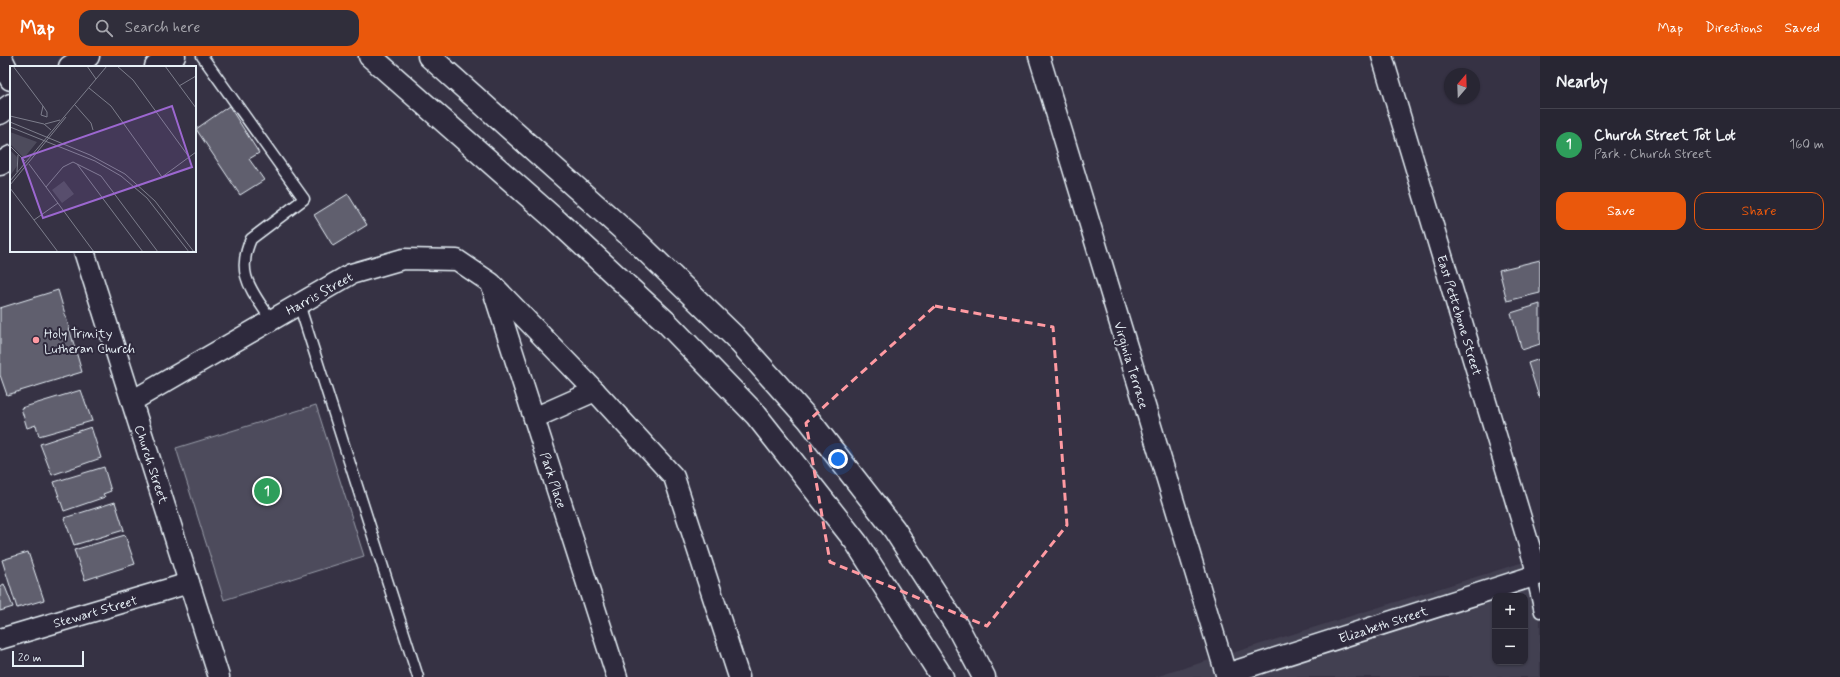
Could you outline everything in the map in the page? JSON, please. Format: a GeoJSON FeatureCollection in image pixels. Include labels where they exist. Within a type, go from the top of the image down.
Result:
{"type":"FeatureCollection","features":[{"type":"Feature","properties":{"kind":"main road"},"geometry":{"type":"LineString","coordinates":[[0,56],[10,77]]}},
{"type":"Feature","properties":{"kind":"main road"},"geometry":{"type":"LineString","coordinates":[[72,66],[88,56]]}},
{"type":"Feature","properties":{"kind":"main road"},"geometry":{"type":"LineString","coordinates":[[158,66],[174,56]]}},
{"type":"Feature","properties":{"kind":"main road"},"geometry":{"type":"LineString","coordinates":[[429,56],[638,243],[744,347],[809,420],[894,529],[958,628],[984,677]]}},
{"type":"Feature","properties":{"kind":"main road"},"geometry":{"type":"LineString","coordinates":[[372,57],[557,221],[666,322],[756,415],[856,542],[942,677]]}},
{"type":"Feature","properties":{"kind":"main road"},"geometry":{"type":"LineString","coordinates":[[0,113],[10,106]]}},
{"type":"Feature","properties":{"kind":"main road"},"geometry":{"type":"LineString","coordinates":[[0,164],[10,158]]}},
{"type":"Feature","properties":{"kind":"street","name":"Virginia Terrace"},"geometry":{"type":"LineString","coordinates":[[1039,56],[1221,676]]}},
{"type":"Feature","properties":{"kind":"street","name":"East Pettebone Street"},"geometry":{"type":"LineString","coordinates":[[1382,56],[1537,575]]}},
{"type":"Feature","properties":{"kind":"street","name":"Church Street"},"geometry":{"type":"LineString","coordinates":[[84,252],[219,677]]}},
{"type":"Feature","properties":{"kind":"street","name":"Harris Street"},"geometry":{"type":"LineString","coordinates":[[132,401],[351,274],[403,259],[457,260],[491,283],[595,391],[674,477],[739,677]]}},
{"type":"Feature","properties":{"kind":"street","name":"Park Place"},"geometry":{"type":"LineString","coordinates":[[491,283],[617,677]]}},
{"type":"Feature","properties":{"kind":"street"},"geometry":{"type":"LineString","coordinates":[[534,418],[595,391]]}},
{"type":"Feature","properties":{"kind":"street","name":"Elizabeth Street"},"geometry":{"type":"LineString","coordinates":[[1221,676],[1537,575]]}},
{"type":"Feature","properties":{"kind":"street","name":"Stewart Street"},"geometry":{"type":"LineString","coordinates":[[0,639],[189,583]]}},
{"type":"Feature","properties":{"kind":"lane"},"geometry":{"type":"LineString","coordinates":[[202,56],[304,199],[251,239],[247,248],[244,263],[247,282],[271,320]]}},
{"type":"Feature","properties":{"kind":"lane"},"geometry":{"type":"LineString","coordinates":[[299,304],[418,677]]}},
{"type":"Feature","properties":{"kind":"lane"},"geometry":{"type":"LineString","coordinates":[[1537,575],[1540,612]]}},
{"type":"Feature","properties":{"kind":"highlighted area"},"geometry":{"type":"Polygon","coordinates":[[[935,306],[1053,327],[1067,525],[987,626],[830,562],[806,423],[935,306]]]}},
{"type":"Feature","properties":{"kind":"shaded area"},"geometry":{"type":"Polygon","coordinates":[[[316,405],[364,556],[224,600],[176,448],[316,405]]]}},
{"type":"Feature","properties":{"kind":"shaded area"},"geometry":{"type":"Polygon","coordinates":[[[1540,557],[1540,677],[1155,677],[1540,557]]]}},
{"type":"Feature","properties":{"kind":"building"},"geometry":{"type":"Polygon","coordinates":[[[229,106],[259,153],[249,159],[264,180],[240,195],[196,129],[229,106]]]}},
{"type":"Feature","properties":{"kind":"building"},"geometry":{"type":"Polygon","coordinates":[[[348,194],[367,225],[333,246],[314,215],[348,194]]]}},
{"type":"Feature","properties":{"kind":"building"},"geometry":{"type":"Polygon","coordinates":[[[1540,260],[1540,293],[1507,301],[1499,270],[1540,260]]]}},
{"type":"Feature","properties":{"kind":"building","name":"Holy Trinity Lutheran Church"},"geometry":{"type":"Polygon","coordinates":[[[58,290],[82,372],[7,395],[0,375],[0,308],[58,290]]]}},
{"type":"Feature","properties":{"kind":"building"},"geometry":{"type":"Polygon","coordinates":[[[1540,304],[1540,344],[1522,350],[1511,313],[1540,304]]]}},
{"type":"Feature","properties":{"kind":"building"},"geometry":{"type":"Polygon","coordinates":[[[1540,359],[1540,397],[1539,397],[1528,363],[1540,359]]]}},
{"type":"Feature","properties":{"kind":"building"},"geometry":{"type":"Polygon","coordinates":[[[81,390],[92,421],[39,436],[36,425],[27,428],[21,408],[81,390]]]}},
{"type":"Feature","properties":{"kind":"building"},"geometry":{"type":"Polygon","coordinates":[[[91,427],[101,458],[52,475],[40,444],[91,427]]]}},
{"type":"Feature","properties":{"kind":"building"},"geometry":{"type":"Polygon","coordinates":[[[104,467],[111,491],[103,494],[105,497],[64,511],[54,482],[104,467]]]}},
{"type":"Feature","properties":{"kind":"building"},"geometry":{"type":"Polygon","coordinates":[[[115,502],[124,530],[74,545],[64,518],[115,502]]]}},
{"type":"Feature","properties":{"kind":"building"},"geometry":{"type":"Polygon","coordinates":[[[125,535],[135,564],[85,580],[74,550],[125,535]]]}},
{"type":"Feature","properties":{"kind":"building"},"geometry":{"type":"Polygon","coordinates":[[[28,552],[44,600],[17,608],[2,560],[28,552]]]}},
{"type":"Feature","properties":{"kind":"building"},"geometry":{"type":"Polygon","coordinates":[[[4,584],[13,607],[0,611],[0,586],[4,584]]]}},
{"type":"Feature","properties":{"kind":"place","name":"Holy Trinity Lutheran Church"},"geometry":{"type":"Point","coordinates":[36,340]}},
{"type":"Feature","properties":{"kind":"place","name":"Church Street Tot Lot"},"geometry":{"type":"Point","coordinates":[267,491]}}]}
